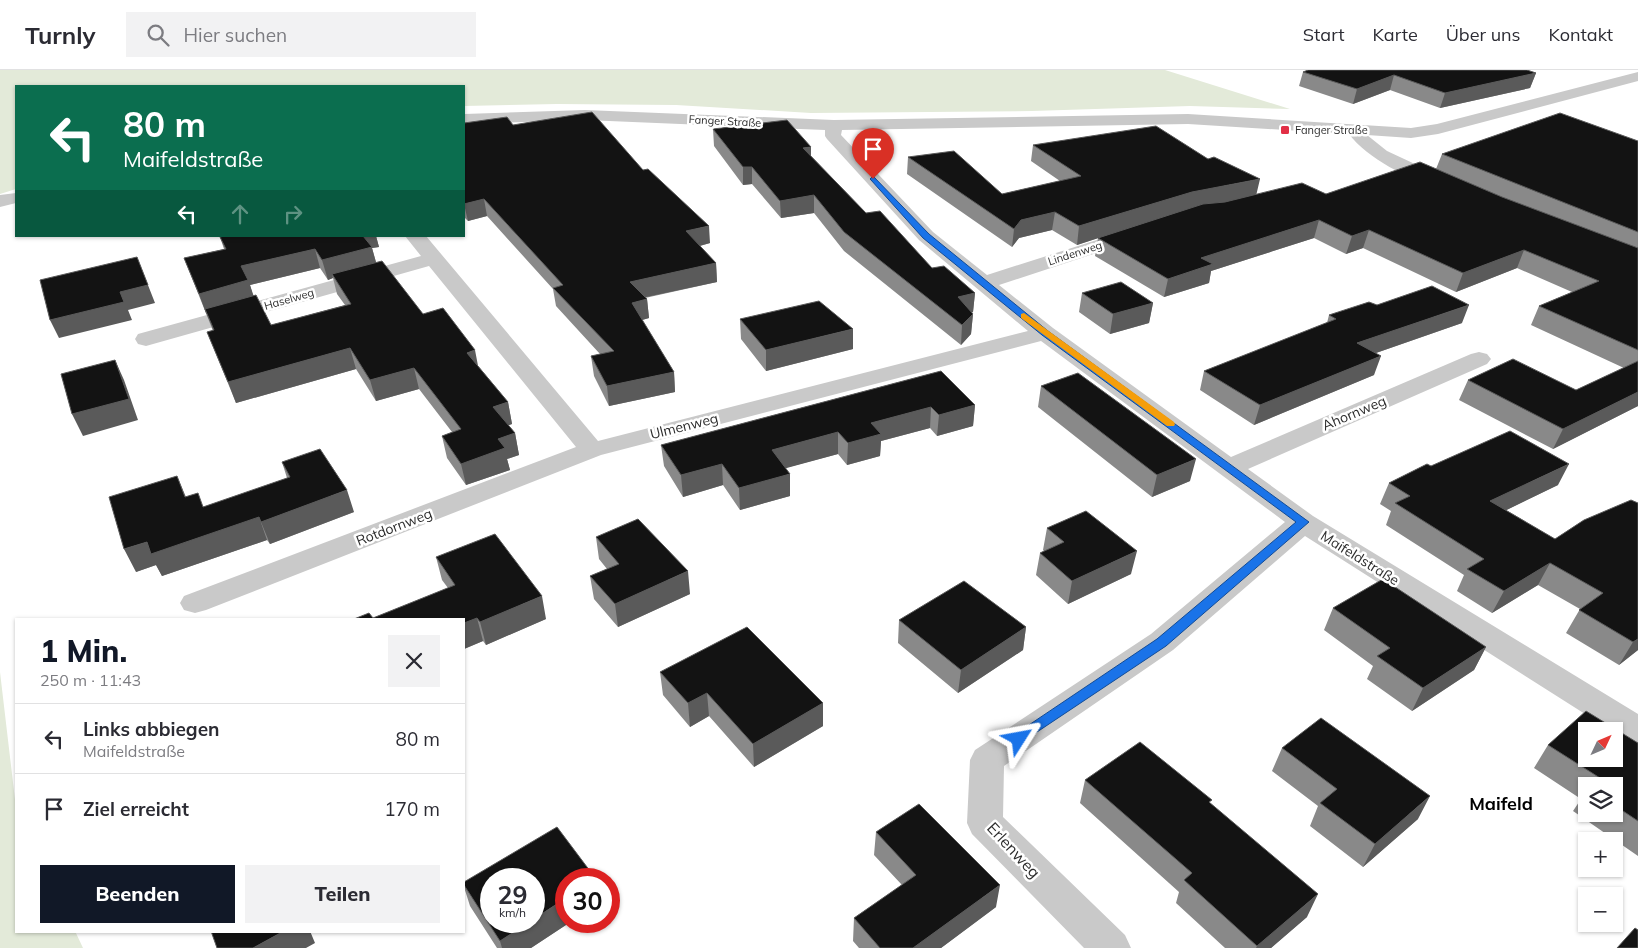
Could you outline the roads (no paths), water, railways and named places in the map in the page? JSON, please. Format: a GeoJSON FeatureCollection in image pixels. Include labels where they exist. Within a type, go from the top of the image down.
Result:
{"type":"FeatureCollection","features":[{"type":"Feature","properties":{"kind":"street","name":"Fanger Straße"},"geometry":{"type":"LineString","coordinates":[[465,119],[594,116],[834,125],[1188,119],[1411,133],[1438,129],[1638,76]]}},
{"type":"Feature","properties":{"kind":"street","name":"Maifeldstraße"},"geometry":{"type":"LineString","coordinates":[[834,125],[833,136],[926,236],[1045,333],[1303,522],[1638,731]]}},
{"type":"Feature","properties":{"kind":"street"},"geometry":{"type":"LineString","coordinates":[[1354,130],[1361,141],[1386,158],[1456,190]]}},
{"type":"Feature","properties":{"kind":"street"},"geometry":{"type":"LineString","coordinates":[[1384,132],[1416,171]]}},
{"type":"Feature","properties":{"kind":"street"},"geometry":{"type":"LineString","coordinates":[[0,201],[15,198]]}},
{"type":"Feature","properties":{"kind":"street","name":"Lindenweg"},"geometry":{"type":"LineString","coordinates":[[983,283],[1150,230]]}},
{"type":"Feature","properties":{"kind":"street"},"geometry":{"type":"LineString","coordinates":[[416,237],[592,450]]}},
{"type":"Feature","properties":{"kind":"street","name":"Haselweg"},"geometry":{"type":"LineString","coordinates":[[146,339],[432,258]]}},
{"type":"Feature","properties":{"kind":"street","name":"Ulmenweg"},"geometry":{"type":"LineString","coordinates":[[592,450],[1045,333]]}},
{"type":"Feature","properties":{"kind":"street","name":"Ahornweg"},"geometry":{"type":"LineString","coordinates":[[1230,467],[1479,359]]}},
{"type":"Feature","properties":{"kind":"street","name":"Rotdornweg"},"geometry":{"type":"LineString","coordinates":[[195,604],[592,450]]}},
{"type":"Feature","properties":{"kind":"street","name":"Erlenweg"},"geometry":{"type":"LineString","coordinates":[[1111,948],[985,823],[987,760],[1162,642],[1303,522]]}},
{"type":"Feature","properties":{"kind":"place","name":"Fanger Straße"},"geometry":{"type":"Point","coordinates":[1285,130]}},
{"type":"Feature","properties":{"kind":"district","name":"Maifeld"},"geometry":{"type":"Point","coordinates":[1501,804]}}]}
